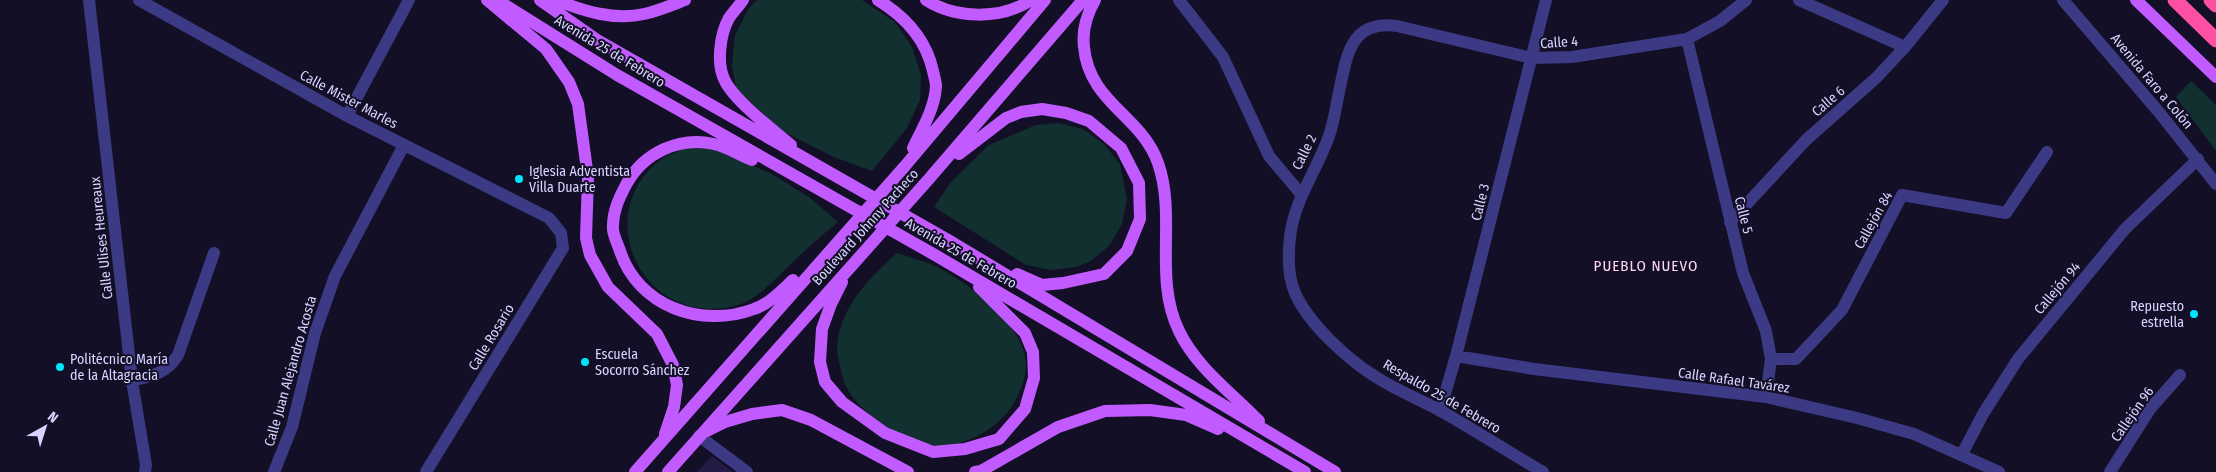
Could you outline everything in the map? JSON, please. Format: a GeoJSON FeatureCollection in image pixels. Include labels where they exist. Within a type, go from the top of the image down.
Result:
{"type":"FeatureCollection","features":[{"type":"Feature","properties":{"kind":"highway"},"geometry":{"type":"LineString","coordinates":[[2175,0],[2216,40]]}},
{"type":"Feature","properties":{"kind":"highway"},"geometry":{"type":"LineString","coordinates":[[2210,0],[2216,5]]}},
{"type":"Feature","properties":{"kind":"main road"},"geometry":{"type":"LineString","coordinates":[[488,0],[546,48],[569,82],[578,104],[588,177],[586,238],[590,255],[608,287],[656,334],[673,365],[677,385],[674,407],[661,443]]}},
{"type":"Feature","properties":{"kind":"main road","name":"Avenida 25 de Febrero"},"geometry":{"type":"LineString","coordinates":[[497,0],[617,75],[935,255],[1305,472]]}},
{"type":"Feature","properties":{"kind":"main road","name":"Avenida 25 de Febrero"},"geometry":{"type":"LineString","coordinates":[[540,0],[597,40],[813,165],[948,240],[1336,472]]}},
{"type":"Feature","properties":{"kind":"main road"},"geometry":{"type":"LineString","coordinates":[[556,0],[582,10],[618,15],[644,14],[685,0]]}},
{"type":"Feature","properties":{"kind":"main road"},"geometry":{"type":"LineString","coordinates":[[743,0],[729,18],[722,40],[721,61],[725,81],[744,105],[813,165]]}},
{"type":"Feature","properties":{"kind":"main road"},"geometry":{"type":"LineString","coordinates":[[878,0],[895,10],[911,24],[929,53],[936,86],[928,116],[904,166]]}},
{"type":"Feature","properties":{"kind":"main road"},"geometry":{"type":"LineString","coordinates":[[926,0],[947,10],[992,15],[1019,8],[1031,0]]}},
{"type":"Feature","properties":{"kind":"main road","name":"Boulevard Johnny Pacheco"},"geometry":{"type":"LineString","coordinates":[[635,472],[829,249],[904,166],[1045,0]]}},
{"type":"Feature","properties":{"kind":"main road","name":"Boulevard Johnny Pacheco"},"geometry":{"type":"LineString","coordinates":[[668,472],[928,180],[1083,0]]}},
{"type":"Feature","properties":{"kind":"main road"},"geometry":{"type":"LineString","coordinates":[[1095,0],[1082,34],[1085,64],[1102,94],[1148,142],[1158,163],[1168,213],[1166,288],[1178,330],[1193,355],[1274,435]]}},
{"type":"Feature","properties":{"kind":"main road"},"geometry":{"type":"LineString","coordinates":[[2136,0],[2216,77]]}},
{"type":"Feature","properties":{"kind":"main road"},"geometry":{"type":"LineString","coordinates":[[928,180],[980,136],[1006,118],[1021,112],[1042,109],[1066,113],[1089,121],[1121,148],[1139,183],[1140,219],[1127,251],[1104,274],[1063,283],[1042,285],[969,253]]}},
{"type":"Feature","properties":{"kind":"main road"},"geometry":{"type":"LineString","coordinates":[[802,181],[713,144],[679,143],[652,155],[635,168],[615,205],[613,230],[626,268],[639,284],[665,304],[684,313],[719,318],[754,309],[772,300],[829,249]]}},
{"type":"Feature","properties":{"kind":"main road"},"geometry":{"type":"LineString","coordinates":[[850,266],[830,304],[822,329],[820,362],[825,382],[842,402],[885,433],[933,452],[966,449],[999,438],[1025,409],[1034,378],[1033,352],[1025,332],[1001,306],[959,269]]}},
{"type":"Feature","properties":{"kind":"main road"},"geometry":{"type":"LineString","coordinates":[[699,436],[725,422],[752,414],[782,410],[811,420],[908,472]]}},
{"type":"Feature","properties":{"kind":"main road"},"geometry":{"type":"LineString","coordinates":[[975,472],[981,471],[1058,427],[1105,411],[1150,410],[1186,415],[1266,449]]}},
{"type":"Feature","properties":{"kind":"street","name":"Calle Ulises Heureaux"},"geometry":{"type":"LineString","coordinates":[[89,0],[132,381],[145,472]]}},
{"type":"Feature","properties":{"kind":"street","name":"Calle Mister Marles"},"geometry":{"type":"LineString","coordinates":[[139,0],[347,116],[549,218]]}},
{"type":"Feature","properties":{"kind":"street"},"geometry":{"type":"LineString","coordinates":[[347,116],[409,0]]}},
{"type":"Feature","properties":{"kind":"street"},"geometry":{"type":"LineString","coordinates":[[1180,0],[1222,57],[1269,156],[1301,194]]}},
{"type":"Feature","properties":{"kind":"street","name":"Calle 3"},"geometry":{"type":"LineString","coordinates":[[1440,411],[1456,356],[1546,0]]}},
{"type":"Feature","properties":{"kind":"street","name":"Calle 4"},"geometry":{"type":"LineString","coordinates":[[1366,29],[1380,24],[1397,26],[1532,58],[1572,57],[1688,39],[1720,21],[1746,0]]}},
{"type":"Feature","properties":{"kind":"street"},"geometry":{"type":"LineString","coordinates":[[1799,0],[1905,47]]}},
{"type":"Feature","properties":{"kind":"street","name":"Calle 6"},"geometry":{"type":"LineString","coordinates":[[1730,222],[1806,140],[1876,78],[1905,47],[1943,0]]}},
{"type":"Feature","properties":{"kind":"street","name":"Avenida Faro a Colón"},"geometry":{"type":"LineString","coordinates":[[2063,0],[2198,159],[2216,184]]}},
{"type":"Feature","properties":{"kind":"street","name":"Calle 2"},"geometry":{"type":"LineString","coordinates":[[1295,293],[1289,268],[1290,236],[1301,194],[1329,136],[1347,56],[1355,39],[1366,29]]}},
{"type":"Feature","properties":{"kind":"street","name":"Calle 5"},"geometry":{"type":"LineString","coordinates":[[1688,39],[1743,273],[1766,331],[1772,358],[1766,397]]}},
{"type":"Feature","properties":{"kind":"street","name":"Calle Juan Alejandro Acosta"},"geometry":{"type":"LineString","coordinates":[[274,472],[292,427],[315,333],[335,276],[404,145]]}},
{"type":"Feature","properties":{"kind":"street","name":"Callejón 84"},"geometry":{"type":"LineString","coordinates":[[1772,358],[1796,359],[1840,312],[1902,195],[2006,213],[2047,152]]}},
{"type":"Feature","properties":{"kind":"street","name":"Callejón 94"},"geometry":{"type":"LineString","coordinates":[[1962,454],[1995,392],[2018,359],[2126,229],[2198,159]]}},
{"type":"Feature","properties":{"kind":"street","name":"Calle Rosario"},"geometry":{"type":"LineString","coordinates":[[426,472],[563,248],[562,233],[549,218]]}},
{"type":"Feature","properties":{"kind":"street"},"geometry":{"type":"LineString","coordinates":[[132,381],[164,371],[178,355],[214,253]]}},
{"type":"Feature","properties":{"kind":"street","name":"Respaldo 25 de Febrero"},"geometry":{"type":"LineString","coordinates":[[1295,293],[1314,322],[1340,349],[1368,371],[1440,411],[1542,472]]}},
{"type":"Feature","properties":{"kind":"street","name":"Calle Rafael Tavárez"},"geometry":{"type":"LineString","coordinates":[[1456,356],[1534,369],[1766,397],[1857,418],[1914,434],[1962,454],[1998,472]]}},
{"type":"Feature","properties":{"kind":"street","name":"Callejón 96"},"geometry":{"type":"LineString","coordinates":[[2110,472],[2150,409],[2180,375]]}},
{"type":"Feature","properties":{"kind":"street"},"geometry":{"type":"LineString","coordinates":[[699,436],[747,472]]}},
{"type":"Feature","properties":{"kind":"green space"},"geometry":{"type":"Polygon","coordinates":[[[757,0],[862,0],[895,22],[912,47],[921,75],[920,100],[907,128],[872,171],[834,157],[780,130],[736,88],[732,66],[735,35],[749,8],[757,0]]]}},
{"type":"Feature","properties":{"kind":"green space"},"geometry":{"type":"Polygon","coordinates":[[[2191,81],[2216,105],[2216,151],[2176,97],[2191,81]]]}},
{"type":"Feature","properties":{"kind":"green space"},"geometry":{"type":"Polygon","coordinates":[[[1058,123],[1083,129],[1104,144],[1120,164],[1127,199],[1122,224],[1109,246],[1089,262],[1076,267],[1051,270],[1026,265],[934,207],[951,182],[989,145],[1036,125],[1058,123]]]}},
{"type":"Feature","properties":{"kind":"green space"},"geometry":{"type":"Polygon","coordinates":[[[686,147],[714,149],[770,173],[809,197],[838,222],[767,287],[750,300],[725,308],[715,309],[683,304],[661,292],[644,274],[632,253],[628,229],[630,205],[640,181],[659,161],[686,147]]]}},
{"type":"Feature","properties":{"kind":"green space"},"geometry":{"type":"Polygon","coordinates":[[[897,253],[937,267],[962,282],[1000,314],[1019,339],[1024,352],[1026,368],[1019,393],[1004,416],[994,426],[970,440],[956,444],[928,447],[910,440],[895,432],[866,411],[850,393],[843,379],[837,349],[843,321],[857,295],[897,253]]]}},
{"type":"Feature","properties":{"kind":"building"},"geometry":{"type":"Polygon","coordinates":[[[712,456],[733,472],[697,472],[712,456]]]}},
{"type":"Feature","properties":{"kind":"place","name":"Iglesia Adventista Villa Duarte"},"geometry":{"type":"Point","coordinates":[519,179]}},
{"type":"Feature","properties":{"kind":"place","name":"Repuesto estrella"},"geometry":{"type":"Point","coordinates":[2194,314]}},
{"type":"Feature","properties":{"kind":"place","name":"Escuela Socorro Sánchez"},"geometry":{"type":"Point","coordinates":[585,362]}},
{"type":"Feature","properties":{"kind":"place","name":"Politécnico María de la Altagracia"},"geometry":{"type":"Point","coordinates":[60,367]}},
{"type":"Feature","properties":{"kind":"district","name":"PUEBLO NUEVO"},"geometry":{"type":"Point","coordinates":[1646,266]}}]}
